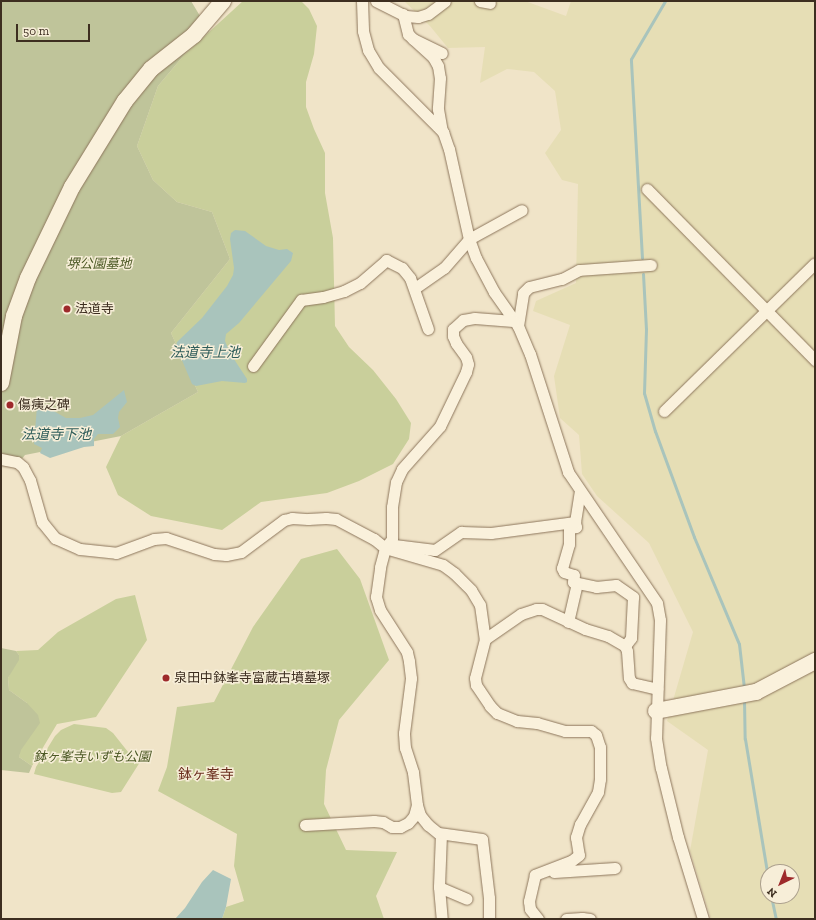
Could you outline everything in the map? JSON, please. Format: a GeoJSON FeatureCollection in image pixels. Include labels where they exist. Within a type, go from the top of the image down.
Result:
{"type":"FeatureCollection","features":[{"type":"Feature","properties":{"kind":"street"},"geometry":{"type":"LineString","coordinates":[[1,383],[14,316],[28,278],[72,187],[125,101],[151,69],[194,35],[222,1]]}},
{"type":"Feature","properties":{"kind":"street"},"geometry":{"type":"LineString","coordinates":[[362,1],[363,31],[368,50],[379,68],[443,132]]}},
{"type":"Feature","properties":{"kind":"street"},"geometry":{"type":"LineString","coordinates":[[376,1],[403,14],[418,17],[428,14],[445,1]]}},
{"type":"Feature","properties":{"kind":"street"},"geometry":{"type":"LineString","coordinates":[[403,14],[408,34],[433,57],[438,66],[440,78],[438,109],[443,132],[449,149],[468,239],[494,292],[516,323],[530,354],[568,472],[580,492],[643,580],[657,603],[660,620],[656,738],[661,768],[678,837],[703,919]]}},
{"type":"Feature","properties":{"kind":"street"},"geometry":{"type":"LineString","coordinates":[[413,38],[442,53]]}},
{"type":"Feature","properties":{"kind":"street"},"geometry":{"type":"LineString","coordinates":[[647,189],[815,360]]}},
{"type":"Feature","properties":{"kind":"street"},"geometry":{"type":"LineString","coordinates":[[415,288],[444,268],[468,239],[522,210]]}},
{"type":"Feature","properties":{"kind":"street"},"geometry":{"type":"LineString","coordinates":[[253,366],[301,300],[323,297],[344,291],[360,283],[386,260],[402,268],[410,278],[415,288],[428,329]]}},
{"type":"Feature","properties":{"kind":"street"},"geometry":{"type":"LineString","coordinates":[[664,411],[815,263]]}},
{"type":"Feature","properties":{"kind":"street"},"geometry":{"type":"LineString","coordinates":[[516,323],[523,293],[529,287],[562,279],[579,270],[651,266]]}},
{"type":"Feature","properties":{"kind":"street"},"geometry":{"type":"LineString","coordinates":[[489,919],[490,898],[482,839],[441,834],[428,825],[420,815],[417,805],[413,772],[405,748],[404,734],[411,678],[409,661],[407,652],[380,610],[376,597],[380,567],[387,546],[392,540],[392,507],[396,482],[402,469],[440,426],[466,372],[468,364],[466,357],[456,343],[453,336],[453,329],[463,320],[474,318],[516,323]]}},
{"type":"Feature","properties":{"kind":"street"},"geometry":{"type":"LineString","coordinates":[[1,459],[17,462],[23,467],[30,480],[42,522],[55,538],[80,550],[116,553],[154,539],[166,538],[214,554],[226,555],[241,552],[272,527],[284,520],[292,518],[336,519],[387,546],[443,565],[454,573],[471,590],[478,601],[485,639],[476,678],[476,685],[497,713],[517,721],[537,723],[565,730],[591,732],[596,735],[600,748],[600,779],[598,792],[580,824],[576,837],[578,855],[571,861],[535,876],[529,901],[530,909],[538,919]]}},
{"type":"Feature","properties":{"kind":"street"},"geometry":{"type":"LineString","coordinates":[[580,492],[575,522],[576,527],[569,528],[569,544],[562,568],[564,572],[574,575],[573,582],[596,587],[616,585],[633,597],[632,638],[625,646]]}},
{"type":"Feature","properties":{"kind":"street"},"geometry":{"type":"LineString","coordinates":[[387,546],[435,550],[461,532],[491,533],[575,522]]}},
{"type":"Feature","properties":{"kind":"street"},"geometry":{"type":"LineString","coordinates":[[568,622],[577,583]]}},
{"type":"Feature","properties":{"kind":"street"},"geometry":{"type":"LineString","coordinates":[[485,639],[520,614],[536,608],[542,609],[585,629],[608,636],[625,646],[627,651],[629,678],[632,682],[657,689]]}},
{"type":"Feature","properties":{"kind":"street"},"geometry":{"type":"LineString","coordinates":[[656,711],[756,692],[815,660]]}},
{"type":"Feature","properties":{"kind":"street"},"geometry":{"type":"LineString","coordinates":[[305,825],[374,821],[383,822],[392,827],[400,827],[408,823],[414,816],[417,805]]}},
{"type":"Feature","properties":{"kind":"street"},"geometry":{"type":"LineString","coordinates":[[441,834],[439,887],[442,919]]}},
{"type":"Feature","properties":{"kind":"street"},"geometry":{"type":"LineString","coordinates":[[543,872],[615,868]]}},
{"type":"Feature","properties":{"kind":"street"},"geometry":{"type":"LineString","coordinates":[[439,887],[467,900]]}},
{"type":"Feature","properties":{"kind":"street"},"geometry":{"type":"LineString","coordinates":[[566,919],[590,919]]}},
{"type":"Feature","properties":{"kind":"shaded area"},"geometry":{"type":"Polygon","coordinates":[[[404,1],[525,1],[566,16],[571,1],[815,1],[815,919],[711,919],[690,851],[708,750],[667,721],[693,632],[649,543],[597,496],[582,474],[579,435],[560,418],[554,376],[570,325],[533,311],[536,301],[576,283],[578,184],[562,180],[545,153],[561,130],[555,91],[534,72],[507,69],[480,83],[485,47],[448,48],[430,26],[404,1]]]}},
{"type":"Feature","properties":{"kind":"green space","name":"堺公園墓地"},"geometry":{"type":"Polygon","coordinates":[[[1,1],[191,1],[209,31],[185,54],[158,86],[137,146],[153,180],[177,202],[212,212],[230,259],[171,333],[198,392],[121,436],[25,455],[21,460],[1,453],[1,1]]]}},
{"type":"Feature","properties":{"kind":"green space"},"geometry":{"type":"Polygon","coordinates":[[[243,1],[301,1],[309,9],[317,26],[314,54],[306,82],[306,107],[325,153],[325,193],[333,238],[335,326],[349,347],[373,370],[396,399],[411,423],[409,439],[393,464],[359,481],[327,493],[261,502],[222,530],[151,516],[118,495],[106,467],[121,436],[198,392],[171,333],[230,259],[212,212],[177,202],[153,180],[137,146],[158,86],[185,54],[243,1]]]}},
{"type":"Feature","properties":{"kind":"green space"},"geometry":{"type":"Polygon","coordinates":[[[337,549],[360,579],[389,660],[339,720],[326,770],[324,804],[346,850],[397,852],[376,896],[384,919],[222,919],[226,907],[244,901],[234,866],[237,834],[158,791],[167,767],[177,707],[214,702],[253,627],[301,559],[337,549]]]}},
{"type":"Feature","properties":{"kind":"green space"},"geometry":{"type":"Polygon","coordinates":[[[135,595],[147,640],[96,717],[57,724],[32,766],[19,757],[27,703],[9,690],[8,678],[19,655],[16,651],[38,650],[58,632],[116,599],[135,595]]]}},
{"type":"Feature","properties":{"kind":"green space"},"geometry":{"type":"Polygon","coordinates":[[[1,648],[16,651],[19,655],[19,660],[8,678],[9,690],[27,703],[38,715],[40,723],[21,750],[19,757],[32,766],[29,773],[1,770],[1,648]]]}},
{"type":"Feature","properties":{"kind":"green space","name":"鉢ヶ峯寺いずも公園"},"geometry":{"type":"Polygon","coordinates":[[[74,724],[106,728],[113,733],[132,757],[140,762],[121,792],[112,793],[34,774],[36,767],[55,736],[61,730],[74,724]]]}},
{"type":"Feature","properties":{"kind":"water","name":"法道寺上池"},"geometry":{"type":"Polygon","coordinates":[[[235,230],[245,231],[266,246],[279,250],[287,249],[293,253],[291,261],[239,323],[226,334],[225,341],[230,353],[247,379],[247,382],[222,381],[196,386],[192,384],[176,346],[177,342],[202,318],[227,286],[233,275],[234,268],[230,239],[231,233],[235,230]]]}},
{"type":"Feature","properties":{"kind":"water","name":"法道寺下池"},"geometry":{"type":"Polygon","coordinates":[[[124,390],[127,402],[119,412],[118,418],[120,427],[113,434],[98,434],[94,439],[94,446],[84,447],[50,458],[40,453],[42,448],[34,444],[37,406],[43,405],[66,418],[80,418],[93,415],[124,390]]]}},
{"type":"Feature","properties":{"kind":"water"},"geometry":{"type":"Polygon","coordinates":[[[213,870],[231,879],[226,907],[222,919],[175,919],[185,908],[202,882],[213,870]]]}},
{"type":"Feature","properties":{"kind":"waterway"},"geometry":{"type":"LineString","coordinates":[[642,258],[631,59],[665,1]]}},
{"type":"Feature","properties":{"kind":"waterway"},"geometry":{"type":"LineString","coordinates":[[643,274],[646,329],[644,393],[655,431],[694,537],[739,644],[744,688]]}},
{"type":"Feature","properties":{"kind":"waterway"},"geometry":{"type":"LineString","coordinates":[[744,700],[745,739],[766,864]]}},
{"type":"Feature","properties":{"kind":"waterway"},"geometry":{"type":"LineString","coordinates":[[773,904],[776,919]]}},
{"type":"Feature","properties":{"kind":"place","name":"法道寺"},"geometry":{"type":"Point","coordinates":[67,309]}},
{"type":"Feature","properties":{"kind":"place","name":"傷痍之碑"},"geometry":{"type":"Point","coordinates":[10,405]}},
{"type":"Feature","properties":{"kind":"place","name":"泉田中鉢峯寺富蔵古墳墓塚"},"geometry":{"type":"Point","coordinates":[166,678]}},
{"type":"Feature","properties":{"kind":"district","name":"鉢ヶ峯寺"},"geometry":{"type":"Point","coordinates":[206,775]}}]}
